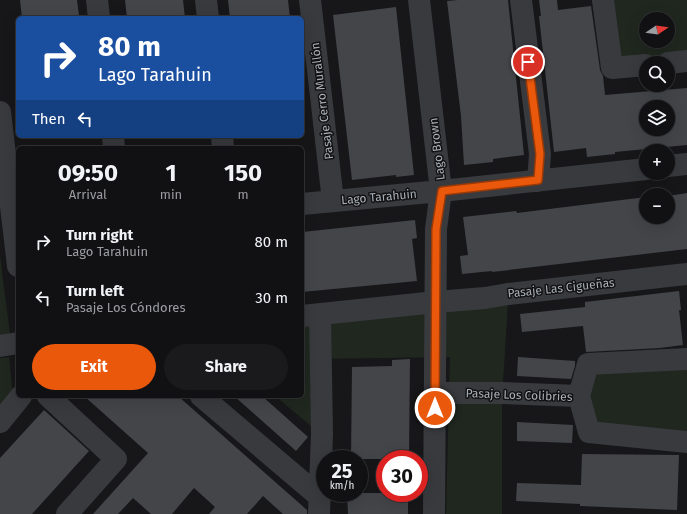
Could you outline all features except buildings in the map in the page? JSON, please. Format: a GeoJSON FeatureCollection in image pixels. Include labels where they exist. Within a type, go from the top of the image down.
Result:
{"type":"FeatureCollection","features":[{"type":"Feature","properties":{"kind":"street"},"geometry":{"type":"LineString","coordinates":[[97,0],[99,16]]}},
{"type":"Feature","properties":{"kind":"street"},"geometry":{"type":"LineString","coordinates":[[206,0],[208,16]]}},
{"type":"Feature","properties":{"kind":"street","name":"Pasaje Cerro Murallón"},"geometry":{"type":"LineString","coordinates":[[310,0],[333,201]]}},
{"type":"Feature","properties":{"kind":"street","name":"Lago Brown"},"geometry":{"type":"LineString","coordinates":[[420,0],[442,191],[436,229],[434,514]]}},
{"type":"Feature","properties":{"kind":"street"},"geometry":{"type":"LineString","coordinates":[[521,0],[540,154],[538,180]]}},
{"type":"Feature","properties":{"kind":"street"},"geometry":{"type":"LineString","coordinates":[[603,0],[612,68],[639,66]]}},
{"type":"Feature","properties":{"kind":"street"},"geometry":{"type":"LineString","coordinates":[[675,62],[687,61]]}},
{"type":"Feature","properties":{"kind":"street"},"geometry":{"type":"LineString","coordinates":[[0,112],[10,232],[16,258]]}},
{"type":"Feature","properties":{"kind":"street"},"geometry":{"type":"LineString","coordinates":[[675,165],[687,164]]}},
{"type":"Feature","properties":{"kind":"street","name":"Lago Tarahuin"},"geometry":{"type":"LineString","coordinates":[[304,204],[442,191],[639,169]]}},
{"type":"Feature","properties":{"kind":"street","name":"Pasaje Las Cigueñas"},"geometry":{"type":"LineString","coordinates":[[311,315],[485,298],[508,294],[687,274]]}},
{"type":"Feature","properties":{"kind":"street"},"geometry":{"type":"LineString","coordinates":[[311,315],[322,434],[320,506]]}},
{"type":"Feature","properties":{"kind":"street"},"geometry":{"type":"LineString","coordinates":[[0,346],[16,343]]}},
{"type":"Feature","properties":{"kind":"street","name":"Pasaje Los Colibries"},"geometry":{"type":"LineString","coordinates":[[687,359],[588,364],[579,396],[589,432],[687,442]]}},
{"type":"Feature","properties":{"kind":"street","name":"Pasaje Los Colibries"},"geometry":{"type":"LineString","coordinates":[[436,393],[502,393],[579,396]]}},
{"type":"Feature","properties":{"kind":"street"},"geometry":{"type":"LineString","coordinates":[[0,422],[19,398]]}},
{"type":"Feature","properties":{"kind":"street"},"geometry":{"type":"LineString","coordinates":[[50,398],[116,459],[67,514]]}},
{"type":"Feature","properties":{"kind":"street"},"geometry":{"type":"LineString","coordinates":[[204,398],[320,506]]}},
{"type":"Feature","properties":{"kind":"shaded area"},"geometry":{"type":"Polygon","coordinates":[[[611,0],[687,0],[687,52],[656,56],[639,56],[639,58],[618,61],[611,0]]]}},
{"type":"Feature","properties":{"kind":"shaded area"},"geometry":{"type":"Polygon","coordinates":[[[0,256],[10,334],[0,336],[0,256]]]}},
{"type":"Feature","properties":{"kind":"shaded area"},"geometry":{"type":"Polygon","coordinates":[[[508,302],[502,400],[502,514],[446,514],[450,357],[314,359],[317,431],[277,398],[304,398],[304,323],[508,302]]]}},
{"type":"Feature","properties":{"kind":"shaded area"},"geometry":{"type":"Polygon","coordinates":[[[9,357],[13,397],[0,410],[0,358],[9,357]]]}},
{"type":"Feature","properties":{"kind":"shaded area"},"geometry":{"type":"Polygon","coordinates":[[[687,359],[687,442],[589,432],[588,364],[687,359]]]}},
{"type":"Feature","properties":{"kind":"route"},"geometry":{"type":"LineString","coordinates":[[435,408],[436,229],[442,191],[538,180],[540,154],[528,62]]}}]}
